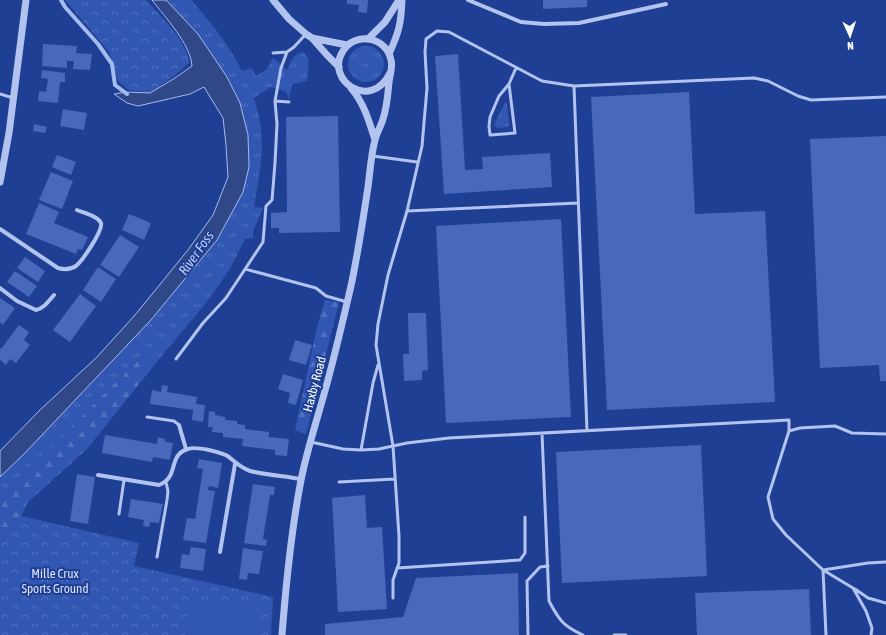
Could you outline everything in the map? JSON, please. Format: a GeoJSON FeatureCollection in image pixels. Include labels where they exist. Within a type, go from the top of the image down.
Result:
{"type":"FeatureCollection","features":[{"type":"Feature","properties":{"kind":"street"},"geometry":{"type":"LineString","coordinates":[[0,182],[5,158],[26,0]]}},
{"type":"Feature","properties":{"kind":"street"},"geometry":{"type":"LineString","coordinates":[[273,0],[289,19],[312,38],[339,67]]}},
{"type":"Feature","properties":{"kind":"street"},"geometry":{"type":"LineString","coordinates":[[368,38],[385,22],[399,0]]}},
{"type":"Feature","properties":{"kind":"street","name":"Haxby Road"},"geometry":{"type":"LineString","coordinates":[[282,635],[292,527],[301,479],[347,302],[361,229],[375,140],[383,119],[392,66],[389,54],[401,21],[402,0]]}},
{"type":"Feature","properties":{"kind":"street"},"geometry":{"type":"LineString","coordinates":[[468,0],[521,22],[544,24],[579,24],[666,4]]}},
{"type":"Feature","properties":{"kind":"street"},"geometry":{"type":"LineString","coordinates":[[312,38],[347,45]]}},
{"type":"Feature","properties":{"kind":"street"},"geometry":{"type":"LineString","coordinates":[[389,54],[384,46],[377,41],[368,38],[360,39],[347,45],[342,51],[339,67],[344,81],[358,90],[366,91],[374,90],[381,86],[387,80],[390,73]]}},
{"type":"Feature","properties":{"kind":"street","name":"Haxby Road"},"geometry":{"type":"LineString","coordinates":[[350,86],[358,95],[367,112],[375,140]]}},
{"type":"Feature","properties":{"kind":"street"},"geometry":{"type":"LineString","coordinates":[[0,229],[58,268],[65,270],[77,265],[88,250],[101,227],[100,222],[96,218],[77,210]]}},
{"type":"Feature","properties":{"kind":"street"},"geometry":{"type":"LineString","coordinates":[[0,288],[17,301],[36,310],[41,309],[54,295]]}},
{"type":"Feature","properties":{"kind":"street"},"geometry":{"type":"LineString","coordinates":[[179,425],[186,449]]}},
{"type":"Feature","properties":{"kind":"street"},"geometry":{"type":"LineString","coordinates":[[98,475],[159,484],[166,482],[171,477],[176,459],[186,449],[197,448],[221,453],[229,457],[235,464],[252,471],[301,479]]}},
{"type":"Feature","properties":{"kind":"street"},"geometry":{"type":"LineString","coordinates":[[220,552],[235,464]]}},
{"type":"Feature","properties":{"kind":"lane"},"geometry":{"type":"LineString","coordinates":[[393,598],[393,580],[399,562],[399,536],[393,446],[376,345],[378,324],[388,275],[407,212],[422,139],[427,88],[425,42],[428,37],[437,31],[448,32],[542,81],[574,86],[754,78],[768,80],[798,96],[811,100],[886,97]]}},
{"type":"Feature","properties":{"kind":"lane"},"geometry":{"type":"LineString","coordinates":[[273,53],[287,52],[306,34]]}},
{"type":"Feature","properties":{"kind":"lane"},"geometry":{"type":"LineString","coordinates":[[176,359],[203,323],[226,298],[263,242],[266,206],[272,200],[276,163],[277,124],[275,101],[281,68],[287,52]]}},
{"type":"Feature","properties":{"kind":"lane"},"geometry":{"type":"LineString","coordinates":[[510,84],[515,133],[490,135],[490,117],[499,96],[510,84],[516,68]]}},
{"type":"Feature","properties":{"kind":"lane"},"geometry":{"type":"LineString","coordinates":[[574,86],[587,431]]}},
{"type":"Feature","properties":{"kind":"lane"},"geometry":{"type":"LineString","coordinates":[[0,94],[13,98]]}},
{"type":"Feature","properties":{"kind":"lane"},"geometry":{"type":"LineString","coordinates":[[275,101],[289,102]]}},
{"type":"Feature","properties":{"kind":"lane"},"geometry":{"type":"LineString","coordinates":[[373,156],[417,162]]}},
{"type":"Feature","properties":{"kind":"lane"},"geometry":{"type":"LineString","coordinates":[[407,212],[578,203]]}},
{"type":"Feature","properties":{"kind":"lane"},"geometry":{"type":"LineString","coordinates":[[245,269],[316,288],[326,296],[347,302]]}},
{"type":"Feature","properties":{"kind":"lane"},"geometry":{"type":"LineString","coordinates":[[361,450],[373,383],[379,364]]}},
{"type":"Feature","properties":{"kind":"lane"},"geometry":{"type":"LineString","coordinates":[[147,417],[174,421],[179,425]]}},
{"type":"Feature","properties":{"kind":"lane"},"geometry":{"type":"LineString","coordinates":[[311,442],[343,449],[361,450],[379,449],[407,443],[449,438],[789,420],[789,430],[768,496],[773,518],[786,535],[823,570],[868,598],[886,603]]}},
{"type":"Feature","properties":{"kind":"lane"},"geometry":{"type":"LineString","coordinates":[[789,430],[835,426],[852,433],[886,434]]}},
{"type":"Feature","properties":{"kind":"lane"},"geometry":{"type":"LineString","coordinates":[[542,433],[549,601],[558,617],[569,629],[583,635]]}},
{"type":"Feature","properties":{"kind":"lane"},"geometry":{"type":"LineString","coordinates":[[339,482],[395,479]]}},
{"type":"Feature","properties":{"kind":"lane"},"geometry":{"type":"LineString","coordinates":[[119,514],[124,480]]}},
{"type":"Feature","properties":{"kind":"lane"},"geometry":{"type":"LineString","coordinates":[[157,557],[167,500],[168,491],[166,482]]}},
{"type":"Feature","properties":{"kind":"lane"},"geometry":{"type":"LineString","coordinates":[[397,568],[520,560],[525,552],[525,518]]}},
{"type":"Feature","properties":{"kind":"lane"},"geometry":{"type":"LineString","coordinates":[[823,570],[868,563],[886,562]]}},
{"type":"Feature","properties":{"kind":"lane"},"geometry":{"type":"LineString","coordinates":[[528,635],[527,581],[540,567],[548,566]]}},
{"type":"Feature","properties":{"kind":"lane"},"geometry":{"type":"LineString","coordinates":[[823,570],[826,635]]}},
{"type":"Feature","properties":{"kind":"lane"},"geometry":{"type":"LineString","coordinates":[[853,588],[866,611],[872,628],[871,635]]}},
{"type":"Feature","properties":{"kind":"lane"},"geometry":{"type":"LineString","coordinates":[[614,635],[626,635]]}},
{"type":"Feature","properties":{"kind":"green space"},"geometry":{"type":"Polygon","coordinates":[[[65,0],[146,0],[178,37],[187,54],[189,63],[150,93],[129,90],[118,81],[109,52],[65,0]]]}},
{"type":"Feature","properties":{"kind":"green space"},"geometry":{"type":"Polygon","coordinates":[[[166,0],[191,0],[219,34],[242,71],[252,68],[256,76],[267,69],[273,58],[287,70],[295,55],[304,53],[309,60],[307,81],[292,84],[289,99],[286,92],[271,87],[254,98],[261,125],[262,149],[254,207],[263,208],[253,231],[253,238],[245,239],[230,269],[206,303],[155,364],[142,356],[0,497],[0,477],[23,455],[150,321],[217,240],[243,192],[249,167],[248,135],[244,118],[227,77],[198,34],[166,0]]]}},
{"type":"Feature","properties":{"kind":"green space"},"geometry":{"type":"Polygon","coordinates":[[[370,46],[379,51],[383,57],[383,71],[379,77],[370,82],[362,82],[353,77],[349,71],[348,60],[353,51],[359,47],[370,46]]]}},
{"type":"Feature","properties":{"kind":"green space"},"geometry":{"type":"Polygon","coordinates":[[[505,102],[507,103],[509,125],[508,127],[497,128],[494,125],[505,102]]]}},
{"type":"Feature","properties":{"kind":"green space"},"geometry":{"type":"Polygon","coordinates":[[[325,300],[339,302],[306,434],[295,430],[317,327],[325,300]]]}},
{"type":"Feature","properties":{"kind":"green space"},"geometry":{"type":"Polygon","coordinates":[[[142,356],[155,364],[87,449],[27,503],[21,516],[0,545],[0,497],[142,356]]]}},
{"type":"Feature","properties":{"kind":"green space","name":"Mille Crux Sports Ground"},"geometry":{"type":"Polygon","coordinates":[[[21,516],[139,543],[134,566],[273,597],[271,635],[0,635],[0,545],[21,516]]]}},
{"type":"Feature","properties":{"kind":"green space"},"geometry":{"type":"Polygon","coordinates":[[[188,601],[260,606],[258,635],[185,635],[188,601]]]}},
{"type":"Feature","properties":{"kind":"water","name":"River Foss"},"geometry":{"type":"Polygon","coordinates":[[[152,0],[166,0],[198,34],[227,77],[240,103],[248,135],[249,167],[243,192],[217,240],[150,321],[23,455],[0,477],[0,451],[40,410],[97,357],[135,315],[188,250],[213,215],[228,177],[223,118],[204,87],[190,94],[138,106],[127,103],[114,94],[126,92],[150,93],[192,66],[191,58],[182,40],[152,0]]]}},
{"type":"Feature","properties":{"kind":"building"},"geometry":{"type":"Polygon","coordinates":[[[347,0],[368,0],[367,13],[358,12],[359,5],[347,4],[347,0]]]}},
{"type":"Feature","properties":{"kind":"building"},"geometry":{"type":"Polygon","coordinates":[[[543,0],[587,0],[587,7],[543,9],[543,0]]]}},
{"type":"Feature","properties":{"kind":"building"},"geometry":{"type":"Polygon","coordinates":[[[43,44],[77,46],[76,53],[92,54],[90,70],[73,69],[74,61],[67,61],[67,68],[42,66],[43,44]]]}},
{"type":"Feature","properties":{"kind":"building"},"geometry":{"type":"Polygon","coordinates":[[[458,54],[465,170],[483,169],[482,157],[550,153],[552,187],[444,194],[435,56],[458,54]]]}},
{"type":"Feature","properties":{"kind":"building"},"geometry":{"type":"Polygon","coordinates":[[[42,70],[65,73],[65,82],[60,82],[58,103],[38,101],[39,91],[46,92],[48,79],[41,78],[42,70]]]}},
{"type":"Feature","properties":{"kind":"building"},"geometry":{"type":"Polygon","coordinates":[[[689,92],[695,214],[765,211],[775,402],[607,410],[591,97],[689,92]]]}},
{"type":"Feature","properties":{"kind":"building"},"geometry":{"type":"Polygon","coordinates":[[[63,109],[87,113],[84,130],[60,126],[63,109]]]}},
{"type":"Feature","properties":{"kind":"building"},"geometry":{"type":"Polygon","coordinates":[[[338,116],[340,232],[279,233],[279,228],[271,228],[271,213],[287,212],[286,117],[338,116]]]}},
{"type":"Feature","properties":{"kind":"building"},"geometry":{"type":"Polygon","coordinates":[[[34,124],[47,127],[45,133],[33,131],[34,124]]]}},
{"type":"Feature","properties":{"kind":"building"},"geometry":{"type":"Polygon","coordinates":[[[886,136],[886,381],[880,381],[879,365],[820,368],[810,139],[886,136]]]}},
{"type":"Feature","properties":{"kind":"building"},"geometry":{"type":"Polygon","coordinates":[[[57,155],[76,162],[71,175],[52,167],[57,155]]]}},
{"type":"Feature","properties":{"kind":"building"},"geometry":{"type":"Polygon","coordinates":[[[51,172],[73,181],[62,209],[39,200],[51,172]]]}},
{"type":"Feature","properties":{"kind":"building"},"geometry":{"type":"Polygon","coordinates":[[[39,203],[59,212],[54,223],[88,237],[82,250],[78,249],[76,254],[26,234],[39,203]]]}},
{"type":"Feature","properties":{"kind":"building"},"geometry":{"type":"Polygon","coordinates":[[[129,214],[151,223],[144,240],[122,230],[129,214]]]}},
{"type":"Feature","properties":{"kind":"building"},"geometry":{"type":"Polygon","coordinates":[[[561,219],[571,417],[446,423],[436,226],[561,219]]]}},
{"type":"Feature","properties":{"kind":"building"},"geometry":{"type":"Polygon","coordinates":[[[120,235],[139,247],[119,277],[100,265],[120,235]]]}},
{"type":"Feature","properties":{"kind":"building"},"geometry":{"type":"Polygon","coordinates":[[[25,257],[45,271],[38,282],[17,268],[25,257]]]}},
{"type":"Feature","properties":{"kind":"building"},"geometry":{"type":"Polygon","coordinates":[[[98,267],[116,279],[101,302],[83,290],[98,267]]]}},
{"type":"Feature","properties":{"kind":"building"},"geometry":{"type":"Polygon","coordinates":[[[15,271],[37,286],[29,297],[7,282],[15,271]]]}},
{"type":"Feature","properties":{"kind":"building"},"geometry":{"type":"Polygon","coordinates":[[[80,294],[96,306],[70,342],[53,330],[80,294]]]}},
{"type":"Feature","properties":{"kind":"building"},"geometry":{"type":"Polygon","coordinates":[[[0,298],[15,308],[3,325],[0,322],[0,298]]]}},
{"type":"Feature","properties":{"kind":"building"},"geometry":{"type":"Polygon","coordinates":[[[408,313],[426,313],[428,370],[422,371],[422,380],[404,381],[403,354],[409,354],[408,313]]]}},
{"type":"Feature","properties":{"kind":"building"},"geometry":{"type":"Polygon","coordinates":[[[19,325],[29,332],[24,340],[30,345],[16,363],[10,359],[6,365],[0,360],[0,348],[1,349],[19,325]]]}},
{"type":"Feature","properties":{"kind":"building"},"geometry":{"type":"Polygon","coordinates":[[[295,340],[312,345],[306,365],[289,360],[295,340]]]}},
{"type":"Feature","properties":{"kind":"building"},"geometry":{"type":"Polygon","coordinates":[[[283,374],[303,380],[296,405],[288,403],[290,393],[278,389],[283,374]]]}},
{"type":"Feature","properties":{"kind":"building"},"geometry":{"type":"Polygon","coordinates":[[[162,385],[168,386],[167,392],[197,397],[196,404],[205,405],[203,422],[192,420],[193,410],[150,404],[152,390],[161,392],[162,385]]]}},
{"type":"Feature","properties":{"kind":"building"},"geometry":{"type":"Polygon","coordinates":[[[209,411],[215,412],[215,415],[225,417],[225,420],[237,421],[237,424],[245,425],[245,429],[269,432],[269,437],[289,439],[287,456],[275,455],[275,450],[242,446],[243,439],[223,437],[223,433],[212,432],[213,427],[208,427],[209,411]]]}},
{"type":"Feature","properties":{"kind":"building"},"geometry":{"type":"Polygon","coordinates":[[[105,435],[157,444],[158,437],[165,439],[165,442],[173,443],[170,460],[153,457],[152,462],[102,453],[105,435]]]}},
{"type":"Feature","properties":{"kind":"building"},"geometry":{"type":"Polygon","coordinates":[[[701,445],[707,576],[562,583],[556,452],[701,445]]]}},
{"type":"Feature","properties":{"kind":"building"},"geometry":{"type":"Polygon","coordinates":[[[199,459],[222,463],[218,488],[209,486],[208,490],[215,491],[206,543],[183,540],[187,518],[195,519],[203,469],[197,468],[199,459]]]}},
{"type":"Feature","properties":{"kind":"building"},"geometry":{"type":"Polygon","coordinates":[[[77,474],[95,477],[88,524],[70,521],[77,474]]]}},
{"type":"Feature","properties":{"kind":"building"},"geometry":{"type":"Polygon","coordinates":[[[253,484],[275,487],[274,495],[270,495],[263,539],[267,540],[266,546],[244,543],[253,484]]]}},
{"type":"Feature","properties":{"kind":"building"},"geometry":{"type":"Polygon","coordinates":[[[365,495],[367,528],[382,527],[387,609],[338,612],[332,498],[365,495]]]}},
{"type":"Feature","properties":{"kind":"building"},"geometry":{"type":"Polygon","coordinates":[[[131,499],[163,504],[159,523],[150,522],[149,527],[143,526],[144,520],[128,517],[131,499]]]}},
{"type":"Feature","properties":{"kind":"building"},"geometry":{"type":"Polygon","coordinates":[[[191,547],[206,549],[203,571],[180,568],[182,554],[189,555],[191,547]]]}},
{"type":"Feature","properties":{"kind":"building"},"geometry":{"type":"Polygon","coordinates":[[[243,548],[263,551],[259,574],[248,573],[247,580],[239,579],[243,548]]]}},
{"type":"Feature","properties":{"kind":"building"},"geometry":{"type":"Polygon","coordinates":[[[518,573],[519,635],[325,635],[325,624],[403,617],[416,578],[518,573]]]}},
{"type":"Feature","properties":{"kind":"building"},"geometry":{"type":"Polygon","coordinates":[[[809,589],[811,635],[697,635],[695,593],[809,589]]]}},
{"type":"Feature","properties":{"kind":"waterway"},"geometry":{"type":"LineString","coordinates":[[61,0],[65,7],[98,44],[112,64],[115,85],[127,94]]}}]}
